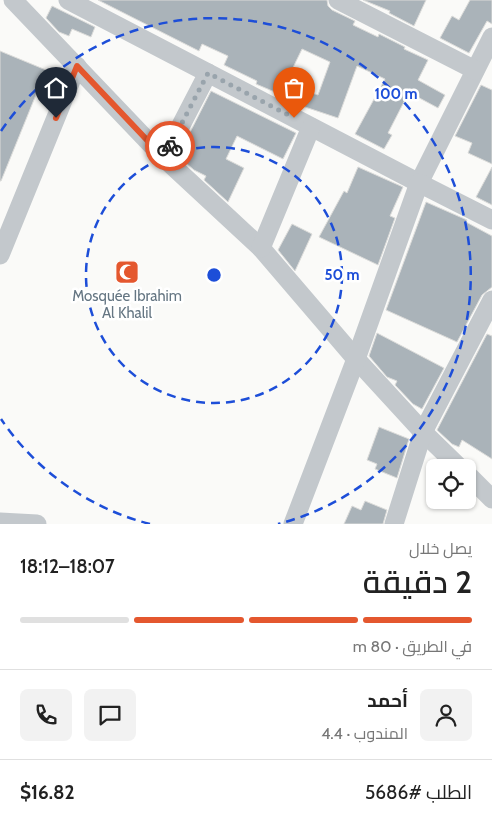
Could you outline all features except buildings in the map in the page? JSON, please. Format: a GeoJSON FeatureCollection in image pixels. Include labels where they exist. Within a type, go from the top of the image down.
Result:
{"type":"FeatureCollection","features":[{"type":"Feature","properties":{"kind":"street"},"geometry":{"type":"LineString","coordinates":[[14,0],[164,158],[261,248],[356,359],[423,432],[451,459]]}},
{"type":"Feature","properties":{"kind":"street"},"geometry":{"type":"LineString","coordinates":[[68,0],[492,220]]}},
{"type":"Feature","properties":{"kind":"street"},"geometry":{"type":"LineString","coordinates":[[338,0],[475,70]]}},
{"type":"Feature","properties":{"kind":"street"},"geometry":{"type":"LineString","coordinates":[[293,524],[356,359],[419,183],[492,37]]}},
{"type":"Feature","properties":{"kind":"street"},"geometry":{"type":"LineString","coordinates":[[0,255],[77,66]]}},
{"type":"Feature","properties":{"kind":"street"},"geometry":{"type":"LineString","coordinates":[[164,158],[208,73]]}},
{"type":"Feature","properties":{"kind":"street"},"geometry":{"type":"LineString","coordinates":[[261,248],[311,127]]}},
{"type":"Feature","properties":{"kind":"street"},"geometry":{"type":"LineString","coordinates":[[394,524],[423,432],[492,300]]}},
{"type":"Feature","properties":{"kind":"street"},"geometry":{"type":"LineString","coordinates":[[476,483],[492,499]]}},
{"type":"Feature","properties":{"kind":"street"},"geometry":{"type":"LineString","coordinates":[[0,522],[37,524]]}},
{"type":"Feature","properties":{"kind":"way so far"},"geometry":{"type":"LineString","coordinates":[[170,146],[208,73],[294,118]]}},
{"type":"Feature","properties":{"kind":"place","name":"Mosquée Ibrahim Al Khalil"},"geometry":{"type":"Point","coordinates":[127,272]}},
{"type":"Feature","properties":{"kind":"route"},"geometry":{"type":"LineString","coordinates":[[56,118],[77,66],[164,158],[170,146]]}}]}
